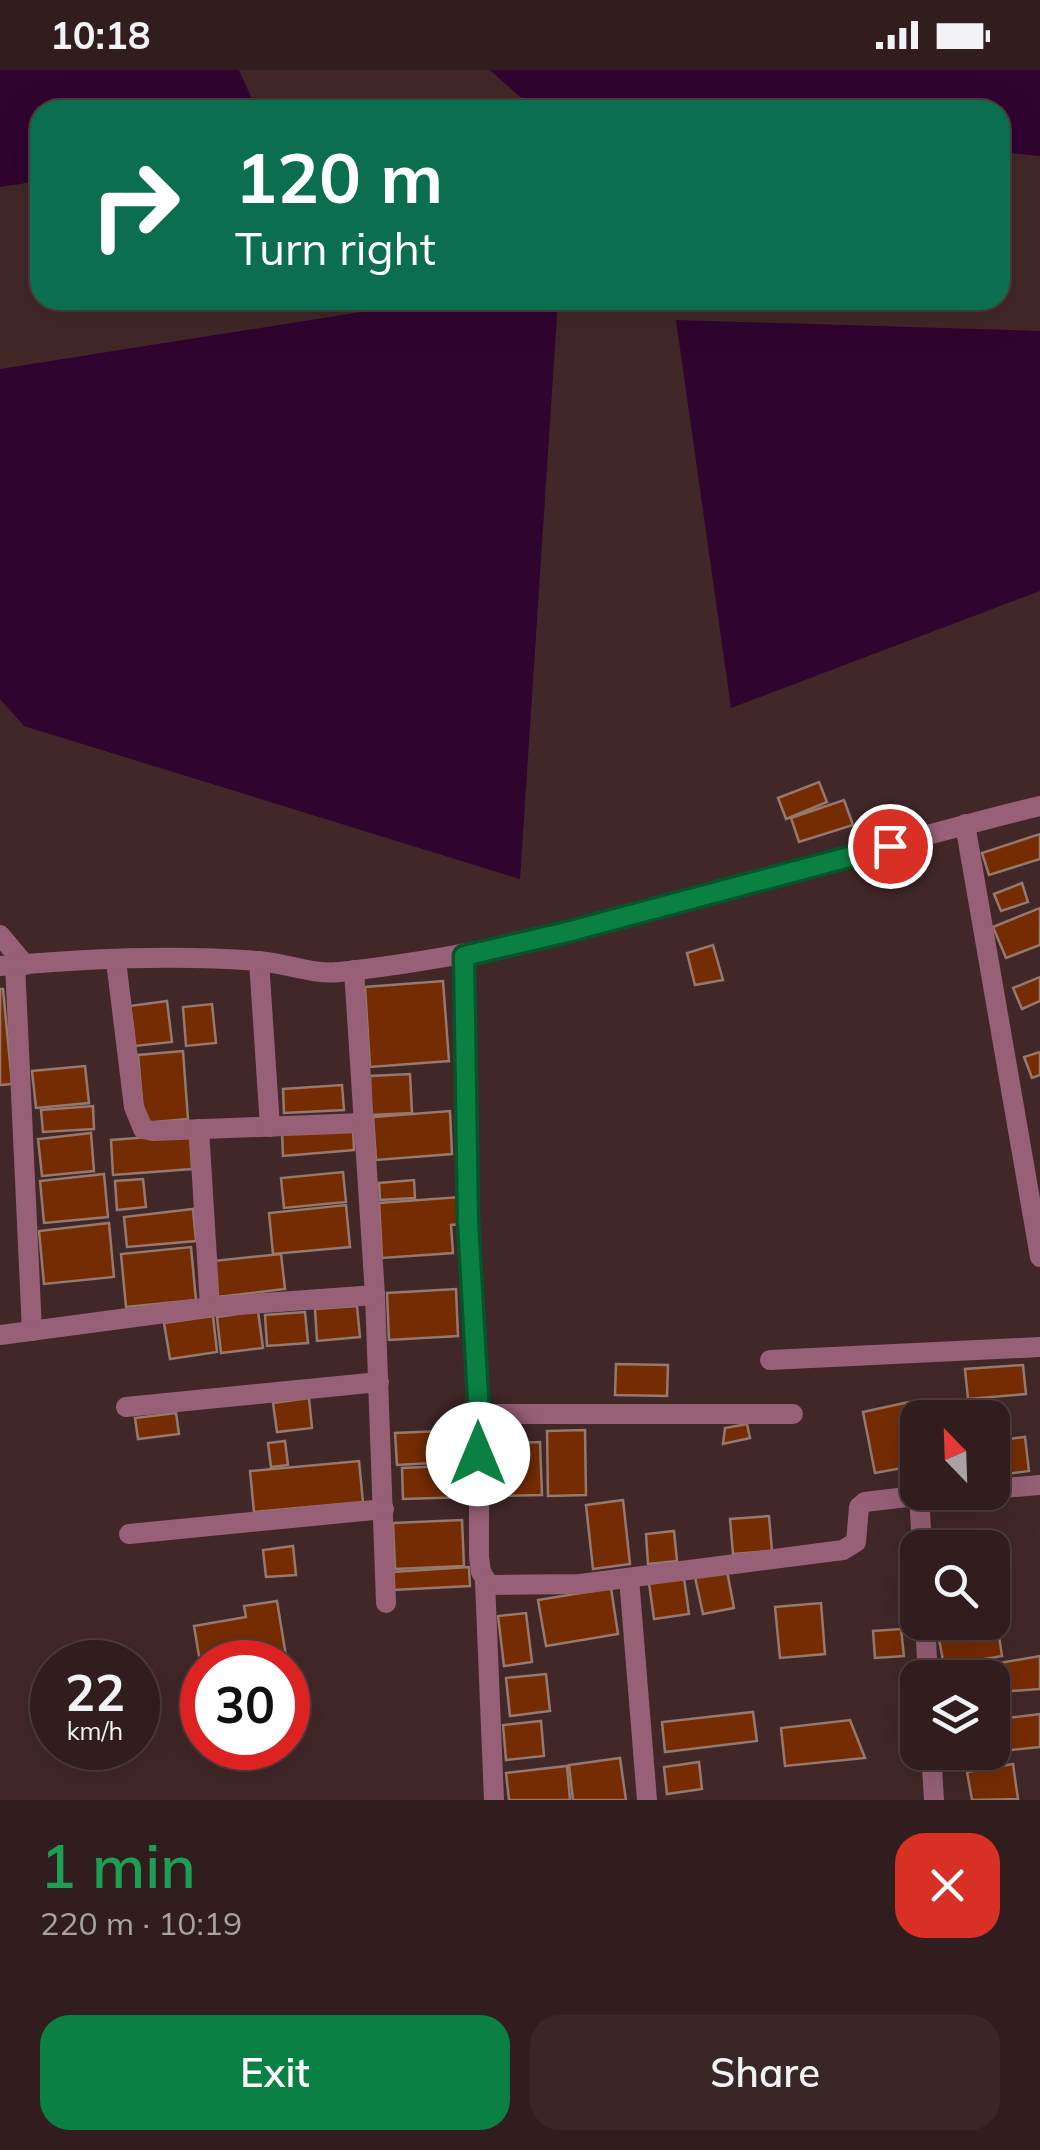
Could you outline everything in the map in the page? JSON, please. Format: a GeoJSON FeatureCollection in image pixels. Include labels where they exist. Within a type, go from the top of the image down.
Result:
{"type":"FeatureCollection","features":[{"type":"Feature","properties":{"kind":"street"},"geometry":{"type":"LineString","coordinates":[[13,965],[151,958],[259,961],[336,973],[464,956],[1040,806]]}},
{"type":"Feature","properties":{"kind":"street"},"geometry":{"type":"LineString","coordinates":[[964,824],[1040,1257]]}},
{"type":"Feature","properties":{"kind":"street"},"geometry":{"type":"LineString","coordinates":[[0,935],[13,965],[32,1331]]}},
{"type":"Feature","properties":{"kind":"street"},"geometry":{"type":"LineString","coordinates":[[464,956],[468,1222],[479,1414],[478,1525],[485,1582],[494,1800]]}},
{"type":"Feature","properties":{"kind":"street"},"geometry":{"type":"LineString","coordinates":[[116,961],[134,1108],[143,1129],[362,1123]]}},
{"type":"Feature","properties":{"kind":"street"},"geometry":{"type":"LineString","coordinates":[[259,961],[270,1127]]}},
{"type":"Feature","properties":{"kind":"street"},"geometry":{"type":"LineString","coordinates":[[354,970],[375,1294],[386,1603]]}},
{"type":"Feature","properties":{"kind":"street"},"geometry":{"type":"LineString","coordinates":[[199,1130],[210,1307]]}},
{"type":"Feature","properties":{"kind":"street"},"geometry":{"type":"LineString","coordinates":[[0,1335],[210,1307],[375,1294]]}},
{"type":"Feature","properties":{"kind":"street"},"geometry":{"type":"LineString","coordinates":[[770,1360],[1040,1348]]}},
{"type":"Feature","properties":{"kind":"street"},"geometry":{"type":"LineString","coordinates":[[126,1407],[379,1382]]}},
{"type":"Feature","properties":{"kind":"street"},"geometry":{"type":"LineString","coordinates":[[479,1414],[793,1414]]}},
{"type":"Feature","properties":{"kind":"street"},"geometry":{"type":"LineString","coordinates":[[1010,1488],[1040,1485]]}},
{"type":"Feature","properties":{"kind":"street"},"geometry":{"type":"LineString","coordinates":[[485,1582],[488,1586],[510,1587],[629,1578],[843,1550],[856,1542],[859,1506],[900,1497]]}},
{"type":"Feature","properties":{"kind":"street"},"geometry":{"type":"LineString","coordinates":[[129,1534],[384,1509]]}},
{"type":"Feature","properties":{"kind":"street"},"geometry":{"type":"LineString","coordinates":[[629,1578],[647,1800]]}},
{"type":"Feature","properties":{"kind":"street"},"geometry":{"type":"LineString","coordinates":[[933,1770],[934,1800]]}},
{"type":"Feature","properties":{"kind":"shaded area"},"geometry":{"type":"Polygon","coordinates":[[[0,70],[239,70],[252,100],[30,100],[30,182],[0,187],[0,70]]]}},
{"type":"Feature","properties":{"kind":"shaded area"},"geometry":{"type":"Polygon","coordinates":[[[490,70],[1040,70],[1040,156],[1010,153],[1010,100],[520,97],[490,70]]]}},
{"type":"Feature","properties":{"kind":"shaded area"},"geometry":{"type":"Polygon","coordinates":[[[374,310],[557,310],[520,879],[24,726],[0,699],[0,369],[374,310]]]}},
{"type":"Feature","properties":{"kind":"shaded area"},"geometry":{"type":"Polygon","coordinates":[[[676,320],[1040,331],[1040,591],[731,708],[676,320]]]}},
{"type":"Feature","properties":{"kind":"building"},"geometry":{"type":"Polygon","coordinates":[[[819,782],[827,802],[786,819],[778,798],[819,782]]]}},
{"type":"Feature","properties":{"kind":"building"},"geometry":{"type":"Polygon","coordinates":[[[844,800],[853,825],[799,842],[791,818],[844,800]]]}},
{"type":"Feature","properties":{"kind":"building"},"geometry":{"type":"Polygon","coordinates":[[[1040,834],[1040,859],[989,875],[982,853],[1040,834]]]}},
{"type":"Feature","properties":{"kind":"building"},"geometry":{"type":"Polygon","coordinates":[[[1022,883],[1028,902],[1001,911],[994,894],[1022,883]]]}},
{"type":"Feature","properties":{"kind":"building"},"geometry":{"type":"Polygon","coordinates":[[[1040,908],[1040,945],[1006,958],[993,927],[1040,908]]]}},
{"type":"Feature","properties":{"kind":"building"},"geometry":{"type":"Polygon","coordinates":[[[713,945],[723,980],[695,985],[687,953],[713,945]]]}},
{"type":"Feature","properties":{"kind":"building"},"geometry":{"type":"Polygon","coordinates":[[[1040,977],[1040,1001],[1022,1009],[1013,988],[1040,977]]]}},
{"type":"Feature","properties":{"kind":"building"},"geometry":{"type":"Polygon","coordinates":[[[443,981],[449,1061],[370,1067],[365,987],[443,981]]]}},
{"type":"Feature","properties":{"kind":"building"},"geometry":{"type":"Polygon","coordinates":[[[0,989],[12,1084],[0,1085],[0,989]]]}},
{"type":"Feature","properties":{"kind":"building"},"geometry":{"type":"Polygon","coordinates":[[[167,1001],[172,1042],[135,1046],[130,1006],[167,1001]]]}},
{"type":"Feature","properties":{"kind":"building"},"geometry":{"type":"Polygon","coordinates":[[[212,1004],[216,1043],[186,1046],[183,1007],[212,1004]]]}},
{"type":"Feature","properties":{"kind":"building"},"geometry":{"type":"Polygon","coordinates":[[[183,1051],[188,1119],[144,1123],[138,1055],[183,1051]]]}},
{"type":"Feature","properties":{"kind":"building"},"geometry":{"type":"Polygon","coordinates":[[[1040,1052],[1040,1075],[1032,1078],[1024,1057],[1040,1052]]]}},
{"type":"Feature","properties":{"kind":"building"},"geometry":{"type":"Polygon","coordinates":[[[85,1066],[89,1103],[36,1108],[32,1071],[85,1066]]]}},
{"type":"Feature","properties":{"kind":"building"},"geometry":{"type":"Polygon","coordinates":[[[410,1074],[412,1113],[371,1115],[370,1076],[410,1074]]]}},
{"type":"Feature","properties":{"kind":"building"},"geometry":{"type":"Polygon","coordinates":[[[342,1085],[344,1110],[284,1113],[283,1089],[342,1085]]]}},
{"type":"Feature","properties":{"kind":"building"},"geometry":{"type":"Polygon","coordinates":[[[93,1106],[94,1129],[43,1132],[41,1110],[93,1106]]]}},
{"type":"Feature","properties":{"kind":"building"},"geometry":{"type":"Polygon","coordinates":[[[450,1111],[452,1154],[376,1160],[373,1117],[450,1111]]]}},
{"type":"Feature","properties":{"kind":"building"},"geometry":{"type":"Polygon","coordinates":[[[353,1127],[354,1150],[283,1156],[282,1133],[353,1127]]]}},
{"type":"Feature","properties":{"kind":"building"},"geometry":{"type":"Polygon","coordinates":[[[91,1133],[94,1171],[42,1176],[38,1139],[91,1133]]]}},
{"type":"Feature","properties":{"kind":"building"},"geometry":{"type":"Polygon","coordinates":[[[190,1134],[192,1169],[113,1175],[111,1140],[190,1134]]]}},
{"type":"Feature","properties":{"kind":"building"},"geometry":{"type":"Polygon","coordinates":[[[343,1172],[346,1202],[284,1208],[281,1178],[343,1172]]]}},
{"type":"Feature","properties":{"kind":"building"},"geometry":{"type":"Polygon","coordinates":[[[104,1174],[108,1217],[44,1223],[40,1181],[104,1174]]]}},
{"type":"Feature","properties":{"kind":"building"},"geometry":{"type":"Polygon","coordinates":[[[143,1179],[146,1207],[117,1210],[115,1181],[143,1179]]]}},
{"type":"Feature","properties":{"kind":"building"},"geometry":{"type":"Polygon","coordinates":[[[414,1180],[415,1198],[380,1200],[379,1183],[414,1180]]]}},
{"type":"Feature","properties":{"kind":"building"},"geometry":{"type":"Polygon","coordinates":[[[460,1197],[462,1224],[451,1225],[453,1253],[382,1258],[379,1203],[460,1197]]]}},
{"type":"Feature","properties":{"kind":"building"},"geometry":{"type":"Polygon","coordinates":[[[346,1205],[350,1247],[273,1254],[269,1213],[346,1205]]]}},
{"type":"Feature","properties":{"kind":"building"},"geometry":{"type":"Polygon","coordinates":[[[193,1209],[196,1241],[127,1247],[124,1217],[193,1209]]]}},
{"type":"Feature","properties":{"kind":"building"},"geometry":{"type":"Polygon","coordinates":[[[109,1223],[114,1277],[44,1284],[39,1231],[109,1223]]]}},
{"type":"Feature","properties":{"kind":"building"},"geometry":{"type":"Polygon","coordinates":[[[191,1247],[196,1300],[126,1307],[121,1254],[191,1247]]]}},
{"type":"Feature","properties":{"kind":"building"},"geometry":{"type":"Polygon","coordinates":[[[281,1254],[285,1289],[217,1297],[213,1261],[281,1254]]]}},
{"type":"Feature","properties":{"kind":"building"},"geometry":{"type":"Polygon","coordinates":[[[456,1289],[458,1336],[389,1340],[387,1293],[456,1289]]]}},
{"type":"Feature","properties":{"kind":"building"},"geometry":{"type":"Polygon","coordinates":[[[357,1306],[360,1337],[317,1341],[315,1309],[357,1306]]]}},
{"type":"Feature","properties":{"kind":"building"},"geometry":{"type":"Polygon","coordinates":[[[258,1311],[263,1348],[221,1353],[217,1317],[258,1311]]]}},
{"type":"Feature","properties":{"kind":"building"},"geometry":{"type":"Polygon","coordinates":[[[305,1312],[308,1343],[267,1346],[265,1315],[305,1312]]]}},
{"type":"Feature","properties":{"kind":"building"},"geometry":{"type":"Polygon","coordinates":[[[213,1316],[217,1352],[170,1359],[164,1323],[213,1316]]]}},
{"type":"Feature","properties":{"kind":"building"},"geometry":{"type":"Polygon","coordinates":[[[616,1364],[668,1365],[667,1396],[615,1395],[616,1364]]]}},
{"type":"Feature","properties":{"kind":"building"},"geometry":{"type":"Polygon","coordinates":[[[1023,1365],[1026,1394],[968,1399],[965,1369],[1023,1365]]]}},
{"type":"Feature","properties":{"kind":"building"},"geometry":{"type":"Polygon","coordinates":[[[309,1398],[312,1428],[277,1432],[273,1403],[309,1398]]]}},
{"type":"Feature","properties":{"kind":"building"},"geometry":{"type":"Polygon","coordinates":[[[900,1404],[900,1468],[875,1473],[863,1412],[900,1404]]]}},
{"type":"Feature","properties":{"kind":"building"},"geometry":{"type":"Polygon","coordinates":[[[176,1413],[179,1434],[138,1439],[135,1418],[176,1413]]]}},
{"type":"Feature","properties":{"kind":"building"},"geometry":{"type":"Polygon","coordinates":[[[747,1424],[750,1438],[723,1444],[725,1428],[747,1424]]]}},
{"type":"Feature","properties":{"kind":"building"},"geometry":{"type":"Polygon","coordinates":[[[466,1430],[468,1461],[397,1465],[395,1433],[466,1430]]]}},
{"type":"Feature","properties":{"kind":"building"},"geometry":{"type":"Polygon","coordinates":[[[585,1430],[586,1495],[548,1496],[547,1431],[585,1430]]]}},
{"type":"Feature","properties":{"kind":"building"},"geometry":{"type":"Polygon","coordinates":[[[1025,1437],[1029,1471],[1010,1474],[1010,1439],[1025,1437]]]}},
{"type":"Feature","properties":{"kind":"building"},"geometry":{"type":"Polygon","coordinates":[[[285,1441],[288,1465],[271,1467],[268,1443],[285,1441]]]}},
{"type":"Feature","properties":{"kind":"building"},"geometry":{"type":"Polygon","coordinates":[[[540,1442],[542,1495],[488,1496],[486,1444],[540,1442]]]}},
{"type":"Feature","properties":{"kind":"building"},"geometry":{"type":"Polygon","coordinates":[[[359,1461],[363,1502],[254,1512],[250,1471],[359,1461]]]}},
{"type":"Feature","properties":{"kind":"building"},"geometry":{"type":"Polygon","coordinates":[[[467,1465],[469,1497],[403,1499],[402,1468],[467,1465]]]}},
{"type":"Feature","properties":{"kind":"building"},"geometry":{"type":"Polygon","coordinates":[[[623,1500],[630,1564],[593,1569],[586,1505],[623,1500]]]}},
{"type":"Feature","properties":{"kind":"building"},"geometry":{"type":"Polygon","coordinates":[[[769,1516],[772,1551],[733,1554],[730,1519],[769,1516]]]}},
{"type":"Feature","properties":{"kind":"building"},"geometry":{"type":"Polygon","coordinates":[[[462,1520],[464,1566],[395,1569],[393,1523],[462,1520]]]}},
{"type":"Feature","properties":{"kind":"building"},"geometry":{"type":"Polygon","coordinates":[[[674,1531],[677,1561],[648,1564],[646,1534],[674,1531]]]}},
{"type":"Feature","properties":{"kind":"building"},"geometry":{"type":"Polygon","coordinates":[[[293,1546],[296,1575],[266,1577],[263,1550],[293,1546]]]}},
{"type":"Feature","properties":{"kind":"building"},"geometry":{"type":"Polygon","coordinates":[[[469,1567],[470,1586],[393,1590],[392,1572],[469,1567]]]}},
{"type":"Feature","properties":{"kind":"building"},"geometry":{"type":"Polygon","coordinates":[[[727,1571],[734,1608],[703,1614],[695,1577],[727,1571]]]}},
{"type":"Feature","properties":{"kind":"building"},"geometry":{"type":"Polygon","coordinates":[[[684,1578],[689,1614],[654,1619],[649,1583],[684,1578]]]}},
{"type":"Feature","properties":{"kind":"building"},"geometry":{"type":"Polygon","coordinates":[[[611,1588],[618,1634],[546,1646],[538,1600],[611,1588]]]}},
{"type":"Feature","properties":{"kind":"building"},"geometry":{"type":"Polygon","coordinates":[[[277,1601],[283,1640],[196,1640],[194,1626],[246,1617],[244,1606],[277,1601]]]}},
{"type":"Feature","properties":{"kind":"building"},"geometry":{"type":"Polygon","coordinates":[[[821,1603],[825,1654],[780,1658],[775,1607],[821,1603]]]}},
{"type":"Feature","properties":{"kind":"building"},"geometry":{"type":"Polygon","coordinates":[[[526,1613],[532,1662],[504,1666],[498,1616],[526,1613]]]}},
{"type":"Feature","properties":{"kind":"building"},"geometry":{"type":"Polygon","coordinates":[[[900,1629],[904,1656],[875,1658],[873,1631],[900,1629]]]}},
{"type":"Feature","properties":{"kind":"building"},"geometry":{"type":"Polygon","coordinates":[[[939,1640],[1000,1640],[1002,1656],[943,1660],[939,1640]]]}},
{"type":"Feature","properties":{"kind":"building"},"geometry":{"type":"Polygon","coordinates":[[[1040,1656],[1040,1689],[1010,1691],[1010,1661],[1040,1656]]]}},
{"type":"Feature","properties":{"kind":"building"},"geometry":{"type":"Polygon","coordinates":[[[546,1674],[550,1711],[510,1716],[506,1678],[546,1674]]]}},
{"type":"Feature","properties":{"kind":"building"},"geometry":{"type":"Polygon","coordinates":[[[753,1712],[757,1741],[665,1752],[662,1722],[753,1712]]]}},
{"type":"Feature","properties":{"kind":"building"},"geometry":{"type":"Polygon","coordinates":[[[1040,1714],[1040,1747],[1010,1750],[1010,1718],[1040,1714]]]}},
{"type":"Feature","properties":{"kind":"building"},"geometry":{"type":"Polygon","coordinates":[[[850,1720],[865,1758],[785,1766],[781,1728],[850,1720]]]}},
{"type":"Feature","properties":{"kind":"building"},"geometry":{"type":"Polygon","coordinates":[[[541,1721],[544,1756],[506,1760],[503,1725],[541,1721]]]}},
{"type":"Feature","properties":{"kind":"building"},"geometry":{"type":"Polygon","coordinates":[[[620,1758],[626,1800],[573,1800],[569,1765],[620,1758]]]}},
{"type":"Feature","properties":{"kind":"building"},"geometry":{"type":"Polygon","coordinates":[[[699,1762],[702,1789],[667,1794],[664,1767],[699,1762]]]}},
{"type":"Feature","properties":{"kind":"building"},"geometry":{"type":"Polygon","coordinates":[[[1013,1764],[1018,1799],[972,1800],[967,1772],[1010,1770],[1013,1764]]]}},
{"type":"Feature","properties":{"kind":"building"},"geometry":{"type":"Polygon","coordinates":[[[567,1766],[570,1800],[509,1800],[506,1773],[567,1766]]]}},
{"type":"Feature","properties":{"kind":"route"},"geometry":{"type":"LineString","coordinates":[[478,1454],[468,1222],[464,956],[890,846]]}}]}
